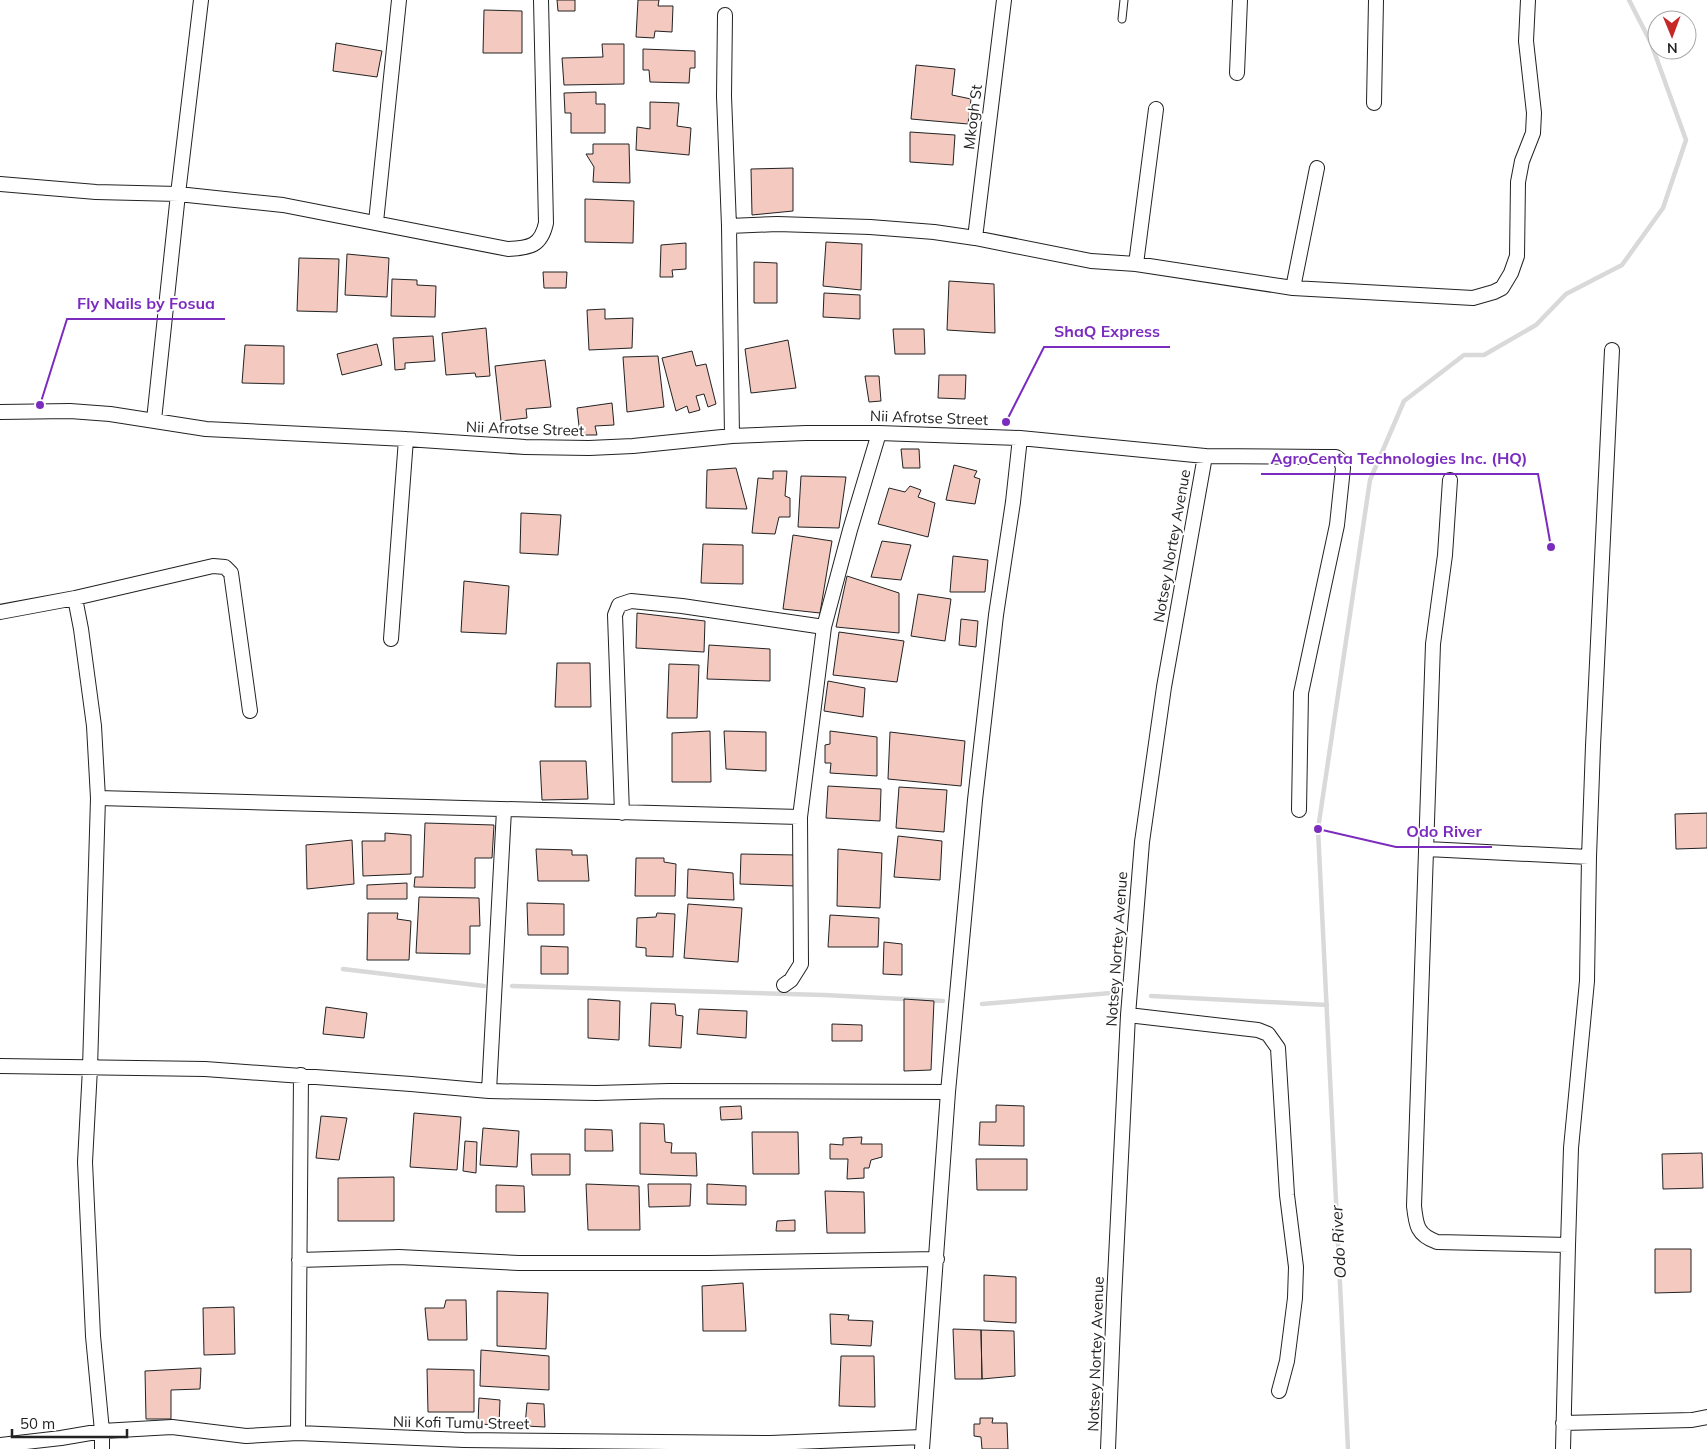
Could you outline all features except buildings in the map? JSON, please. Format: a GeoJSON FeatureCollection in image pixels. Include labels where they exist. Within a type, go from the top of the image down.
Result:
{"type":"FeatureCollection","features":[{"type":"Feature","properties":{"kind":"street"},"geometry":{"type":"LineString","coordinates":[[154,420],[201,0]]}},
{"type":"Feature","properties":{"kind":"street"},"geometry":{"type":"LineString","coordinates":[[376,222],[399,0]]}},
{"type":"Feature","properties":{"kind":"street"},"geometry":{"type":"LineString","coordinates":[[0,184],[96,192],[178,194],[283,205],[508,249],[525,248],[538,242],[543,235],[546,223],[541,0]]}},
{"type":"Feature","properties":{"kind":"street","name":"Mkogh St"},"geometry":{"type":"LineString","coordinates":[[975,238],[1004,0]]}},
{"type":"Feature","properties":{"kind":"street"},"geometry":{"type":"LineString","coordinates":[[1236,73],[1240,0]]}},
{"type":"Feature","properties":{"kind":"street"},"geometry":{"type":"LineString","coordinates":[[1374,103],[1376,0]]}},
{"type":"Feature","properties":{"kind":"street"},"geometry":{"type":"LineString","coordinates":[[729,226],[777,224],[870,226],[934,232],[1091,260],[1136,264],[1293,288],[1473,298],[1502,288],[1511,273],[1517,256],[1518,182],[1522,161],[1533,133],[1534,112],[1526,41],[1528,0]]}},
{"type":"Feature","properties":{"kind":"street"},"geometry":{"type":"LineString","coordinates":[[724,15],[724,96],[729,226],[732,436]]}},
{"type":"Feature","properties":{"kind":"street"},"geometry":{"type":"LineString","coordinates":[[1136,264],[1156,109]]}},
{"type":"Feature","properties":{"kind":"street"},"geometry":{"type":"LineString","coordinates":[[1293,288],[1317,168]]}},
{"type":"Feature","properties":{"kind":"street"},"geometry":{"type":"LineString","coordinates":[[1563,1449],[1571,1148],[1587,981],[1589,857],[1612,350]]}},
{"type":"Feature","properties":{"kind":"street","name":"Nii Afrotse Street"},"geometry":{"type":"LineString","coordinates":[[0,412],[110,414],[206,429],[525,447],[589,448],[633,446],[732,436],[879,433],[1020,438],[1204,456],[1336,457],[1341,461],[1343,468],[1337,525],[1301,692],[1299,810]]}},
{"type":"Feature","properties":{"kind":"street"},"geometry":{"type":"LineString","coordinates":[[784,985],[792,980],[801,964],[800,817],[824,627],[879,433]]}},
{"type":"Feature","properties":{"kind":"street"},"geometry":{"type":"LineString","coordinates":[[922,1443],[948,1092],[981,742],[1020,438]]}},
{"type":"Feature","properties":{"kind":"street"},"geometry":{"type":"LineString","coordinates":[[390,639],[406,439]]}},
{"type":"Feature","properties":{"kind":"street","name":"Notsey Nortey Avenue"},"geometry":{"type":"LineString","coordinates":[[1108,1449],[1128,1016],[1142,842],[1164,687],[1204,456]]}},
{"type":"Feature","properties":{"kind":"street"},"geometry":{"type":"LineString","coordinates":[[1450,480],[1445,555],[1433,644],[1414,1196],[1416,1224],[1427,1239],[1437,1242],[1568,1245]]}},
{"type":"Feature","properties":{"kind":"street"},"geometry":{"type":"LineString","coordinates":[[0,612],[76,598],[213,566],[225,567],[231,573],[250,711]]}},
{"type":"Feature","properties":{"kind":"street"},"geometry":{"type":"LineString","coordinates":[[76,598],[94,726],[98,798],[90,1068],[85,1162],[102,1449]]}},
{"type":"Feature","properties":{"kind":"street"},"geometry":{"type":"LineString","coordinates":[[622,813],[615,615],[619,605],[631,601],[682,606],[824,627]]}},
{"type":"Feature","properties":{"kind":"street"},"geometry":{"type":"LineString","coordinates":[[98,798],[800,817]]}},
{"type":"Feature","properties":{"kind":"street"},"geometry":{"type":"LineString","coordinates":[[489,1091],[504,810]]}},
{"type":"Feature","properties":{"kind":"street"},"geometry":{"type":"LineString","coordinates":[[1427,849],[1589,857]]}},
{"type":"Feature","properties":{"kind":"street"},"geometry":{"type":"LineString","coordinates":[[1128,1016],[1258,1030],[1268,1034],[1278,1048],[1287,1195],[1296,1267],[1295,1298],[1288,1352],[1279,1391]]}},
{"type":"Feature","properties":{"kind":"street"},"geometry":{"type":"LineString","coordinates":[[0,1066],[205,1069],[489,1091],[596,1093],[670,1090],[948,1092]]}},
{"type":"Feature","properties":{"kind":"street"},"geometry":{"type":"LineString","coordinates":[[298,1433],[301,1075]]}},
{"type":"Feature","properties":{"kind":"street"},"geometry":{"type":"LineString","coordinates":[[299,1260],[399,1257],[519,1263],[708,1263],[937,1259]]}},
{"type":"Feature","properties":{"kind":"street"},"geometry":{"type":"LineString","coordinates":[[1563,1423],[1692,1420],[1707,1417]]}},
{"type":"Feature","properties":{"kind":"street","name":"Nii Kofi Tumu Street"},"geometry":{"type":"LineString","coordinates":[[0,1445],[102,1431],[172,1427],[246,1436],[298,1433],[464,1440],[922,1443]]}},
{"type":"Feature","properties":{"kind":"lane"},"geometry":{"type":"LineString","coordinates":[[1122,19],[1124,0]]}},
{"type":"Feature","properties":{"kind":"waterway","name":"Odo River"},"geometry":{"type":"LineString","coordinates":[[1348,1449],[1318,829],[1370,480],[1404,401],[1464,355],[1484,355],[1536,325],[1566,294],[1622,265],[1663,208],[1686,140],[1651,43],[1629,0]]}},
{"type":"Feature","properties":{"kind":"waterway"},"geometry":{"type":"LineString","coordinates":[[343,969],[484,986]]}},
{"type":"Feature","properties":{"kind":"waterway"},"geometry":{"type":"LineString","coordinates":[[512,986],[824,995],[943,1001]]}},
{"type":"Feature","properties":{"kind":"waterway"},"geometry":{"type":"LineString","coordinates":[[982,1004],[1111,993]]}},
{"type":"Feature","properties":{"kind":"waterway"},"geometry":{"type":"LineString","coordinates":[[1151,996],[1327,1005]]}},
{"type":"Feature","properties":{"kind":"place","name":"Fly Nails by Fosua"},"geometry":{"type":"Point","coordinates":[40,405]}},
{"type":"Feature","properties":{"kind":"place","name":"ShaQ Express"},"geometry":{"type":"Point","coordinates":[1006,422]}},
{"type":"Feature","properties":{"kind":"place","name":"AgroCenta Technologies Inc. (HQ)"},"geometry":{"type":"Point","coordinates":[1551,547]}},
{"type":"Feature","properties":{"kind":"place","name":"Odo River"},"geometry":{"type":"Point","coordinates":[1318,829]}}]}
